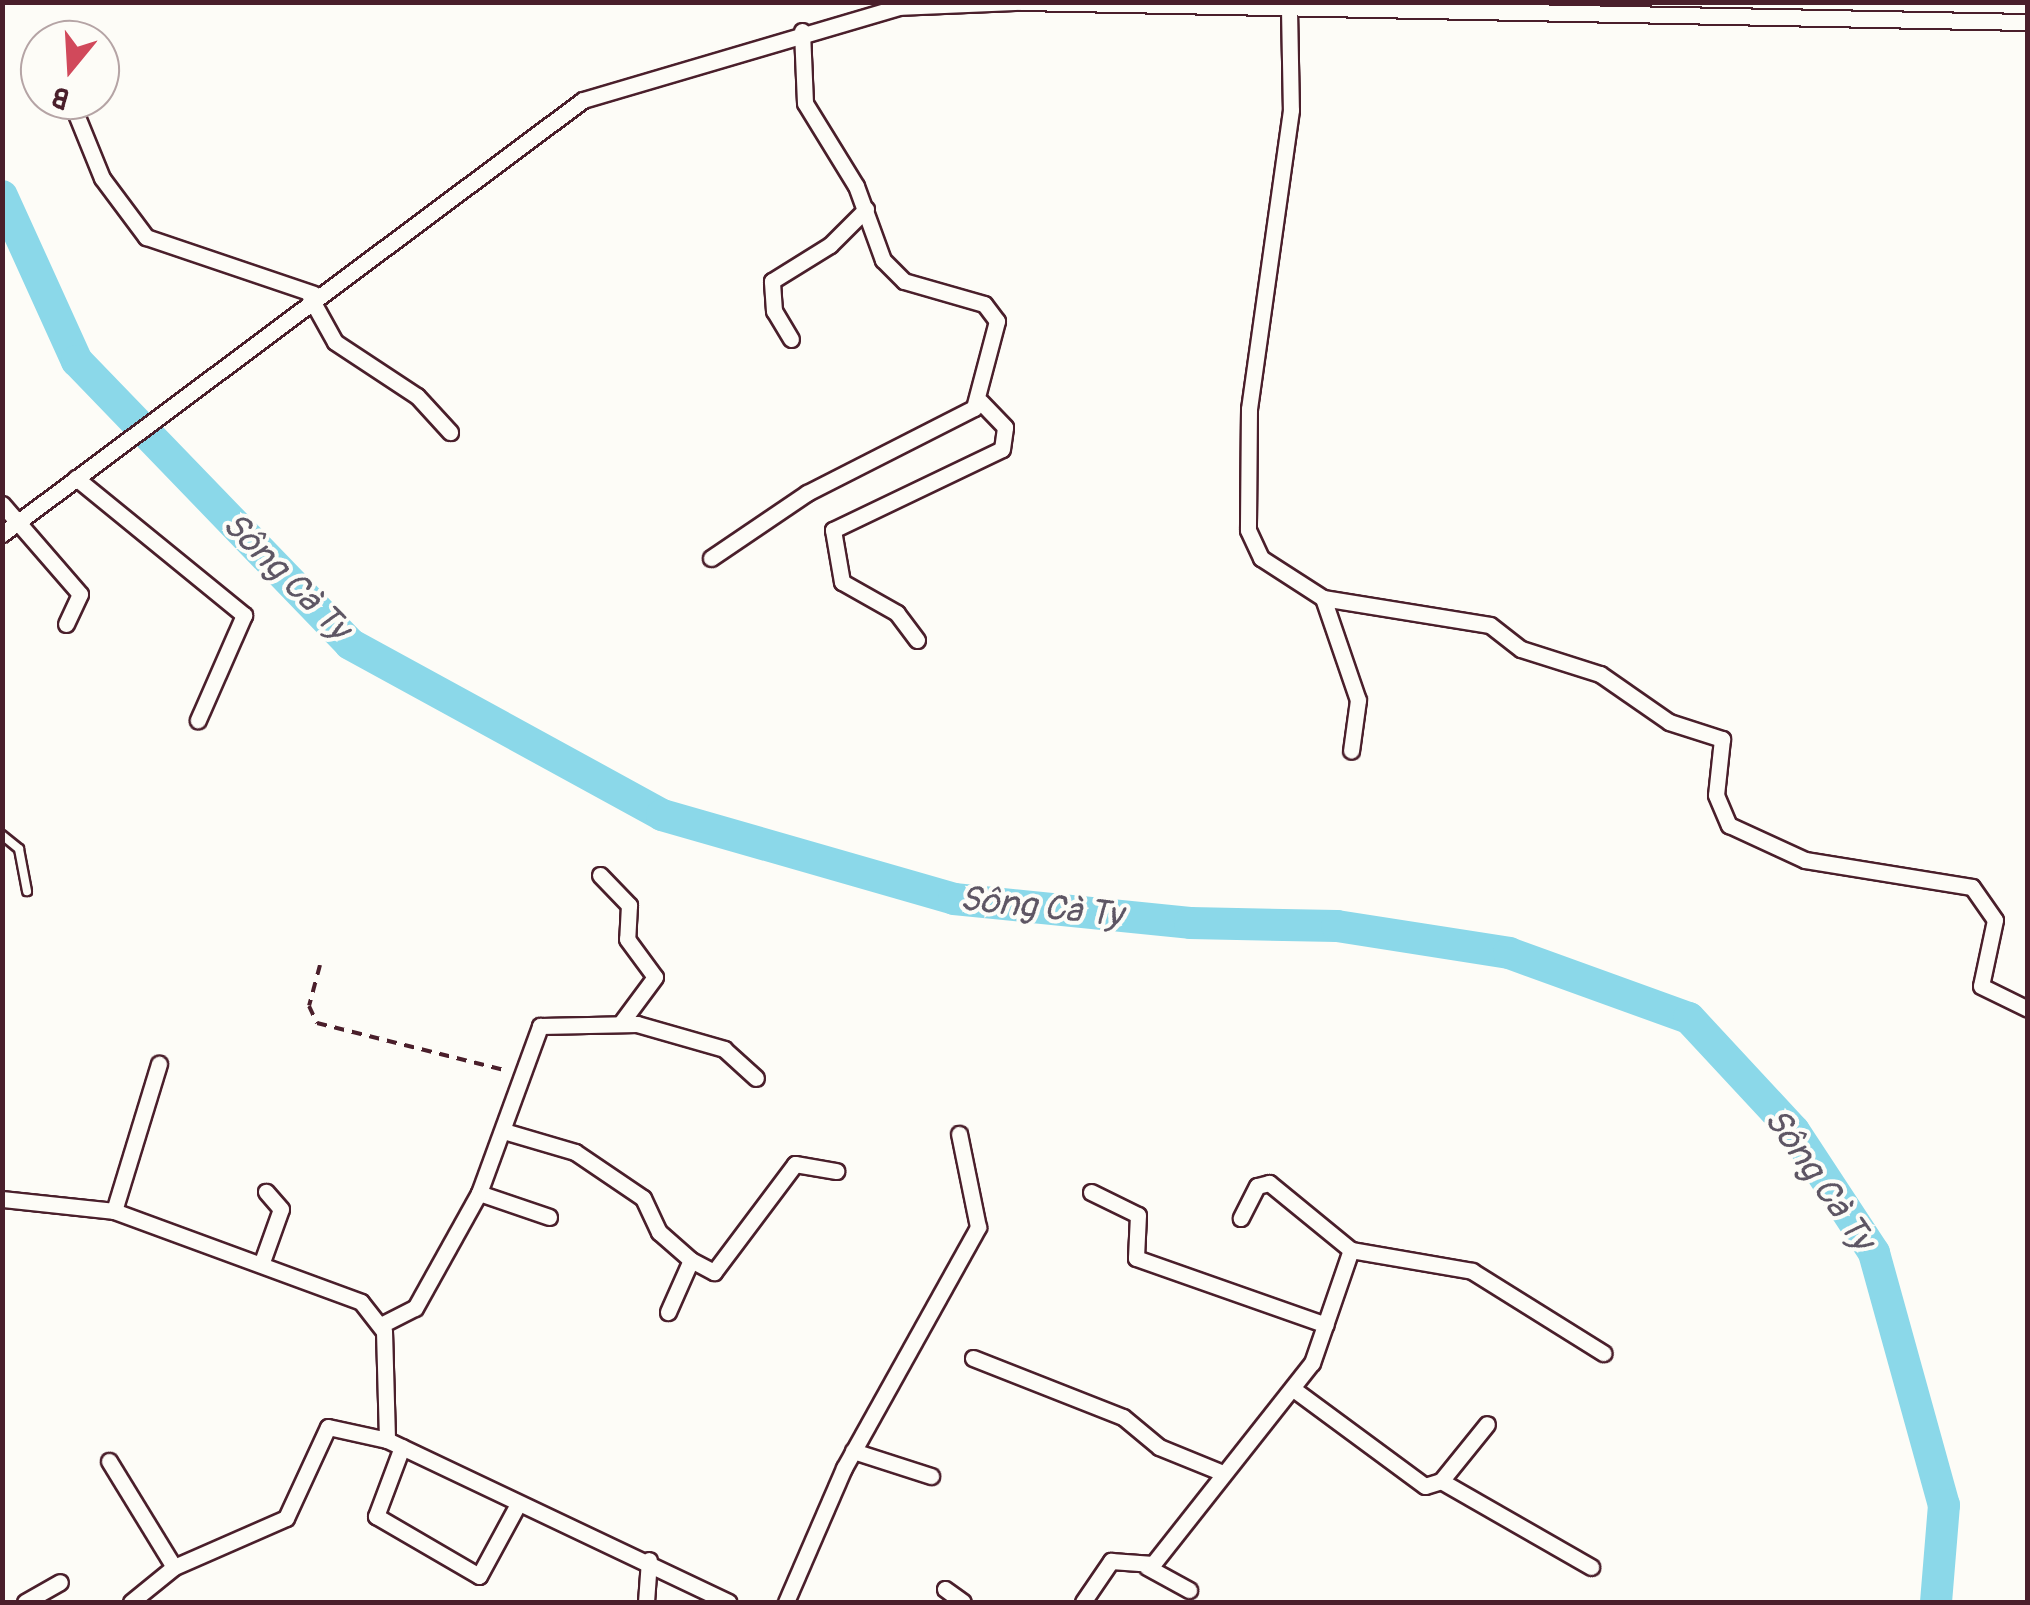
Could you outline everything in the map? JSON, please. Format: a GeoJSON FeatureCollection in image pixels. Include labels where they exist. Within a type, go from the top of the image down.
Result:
{"type":"FeatureCollection","features":[{"type":"Feature","properties":{"kind":"street"},"geometry":{"type":"LineString","coordinates":[[2,534],[312,296],[584,100],[802,31],[914,4],[1020,2],[1289,9],[1825,10],[2028,22]]}},
{"type":"Feature","properties":{"kind":"street"},"geometry":{"type":"LineString","coordinates":[[1289,9],[1290,110],[1249,409],[1248,530],[1261,558],[1323,598],[1490,625],[1521,649],[1600,674],[1669,722],[1722,739],[1716,795],[1729,825],[1805,860],[1972,888],[1994,920],[1981,986],[2028,1008]]}},
{"type":"Feature","properties":{"kind":"street"},"geometry":{"type":"LineString","coordinates":[[802,31],[805,103],[866,210],[892,273],[996,314],[981,402]]}},
{"type":"Feature","properties":{"kind":"street"},"geometry":{"type":"LineString","coordinates":[[78,120],[102,178],[146,237],[312,296],[335,342],[416,396],[450,432]]}},
{"type":"Feature","properties":{"kind":"street"},"geometry":{"type":"LineString","coordinates":[[791,338],[774,311],[772,281],[866,210]]}},
{"type":"Feature","properties":{"kind":"street"},"geometry":{"type":"LineString","coordinates":[[711,558],[807,492],[981,402]]}},
{"type":"Feature","properties":{"kind":"street"},"geometry":{"type":"LineString","coordinates":[[918,640],[897,612],[842,582],[833,530],[1002,449],[1005,426],[981,402]]}},
{"type":"Feature","properties":{"kind":"street"},"geometry":{"type":"LineString","coordinates":[[82,474],[244,615],[198,720]]}},
{"type":"Feature","properties":{"kind":"street"},"geometry":{"type":"LineString","coordinates":[[2,504],[81,598],[66,624]]}},
{"type":"Feature","properties":{"kind":"street"},"geometry":{"type":"LineString","coordinates":[[1323,598],[1358,700],[1350,750]]}},
{"type":"Feature","properties":{"kind":"street"},"geometry":{"type":"LineString","coordinates":[[600,875],[629,905],[627,938],[655,978],[621,1023]]}},
{"type":"Feature","properties":{"kind":"street"},"geometry":{"type":"LineString","coordinates":[[381,1325],[415,1308],[479,1192],[507,1132],[518,1074],[540,1026],[621,1023],[724,1049],[756,1078]]}},
{"type":"Feature","properties":{"kind":"street"},"geometry":{"type":"LineString","coordinates":[[114,1211],[159,1064]]}},
{"type":"Feature","properties":{"kind":"street"},"geometry":{"type":"LineString","coordinates":[[507,1132],[574,1152],[637,1192],[659,1232],[690,1260],[714,1272],[795,1164],[836,1171]]}},
{"type":"Feature","properties":{"kind":"street"},"geometry":{"type":"LineString","coordinates":[[786,1602],[853,1451],[978,1227],[959,1134]]}},
{"type":"Feature","properties":{"kind":"street"},"geometry":{"type":"LineString","coordinates":[[1242,1218],[1256,1186],[1270,1183],[1350,1250],[1464,1268],[1603,1354]]}},
{"type":"Feature","properties":{"kind":"street"},"geometry":{"type":"LineString","coordinates":[[262,1262],[281,1209],[266,1192]]}},
{"type":"Feature","properties":{"kind":"street"},"geometry":{"type":"LineString","coordinates":[[479,1192],[549,1217]]}},
{"type":"Feature","properties":{"kind":"street"},"geometry":{"type":"LineString","coordinates":[[1091,1192],[1138,1215],[1139,1259],[1326,1325]]}},
{"type":"Feature","properties":{"kind":"street"},"geometry":{"type":"LineString","coordinates":[[2,1200],[114,1211],[262,1262],[362,1302],[381,1325],[395,1443],[376,1516],[479,1576],[516,1506]]}},
{"type":"Feature","properties":{"kind":"street"},"geometry":{"type":"LineString","coordinates":[[1148,1567],[1218,1471],[1296,1391],[1326,1325],[1350,1250]]}},
{"type":"Feature","properties":{"kind":"street"},"geometry":{"type":"LineString","coordinates":[[668,1312],[690,1260]]}},
{"type":"Feature","properties":{"kind":"street"},"geometry":{"type":"LineString","coordinates":[[972,1358],[1123,1417],[1168,1452],[1218,1471]]}},
{"type":"Feature","properties":{"kind":"street"},"geometry":{"type":"LineString","coordinates":[[1296,1391],[1421,1484],[1441,1481],[1590,1567]]}},
{"type":"Feature","properties":{"kind":"street"},"geometry":{"type":"LineString","coordinates":[[1441,1481],[1487,1424]]}},
{"type":"Feature","properties":{"kind":"street"},"geometry":{"type":"LineString","coordinates":[[131,1602],[174,1568],[286,1518],[328,1427],[395,1443],[516,1506],[649,1560],[728,1602]]}},
{"type":"Feature","properties":{"kind":"street"},"geometry":{"type":"LineString","coordinates":[[853,1451],[932,1476]]}},
{"type":"Feature","properties":{"kind":"street"},"geometry":{"type":"LineString","coordinates":[[109,1461],[174,1568]]}},
{"type":"Feature","properties":{"kind":"street"},"geometry":{"type":"LineString","coordinates":[[646,1602],[649,1560]]}},
{"type":"Feature","properties":{"kind":"street"},"geometry":{"type":"LineString","coordinates":[[1082,1602],[1112,1561],[1148,1567],[1189,1590]]}},
{"type":"Feature","properties":{"kind":"street"},"geometry":{"type":"LineString","coordinates":[[24,1602],[60,1582]]}},
{"type":"Feature","properties":{"kind":"street"},"geometry":{"type":"LineString","coordinates":[[945,1589],[963,1602]]}},
{"type":"Feature","properties":{"kind":"lane"},"geometry":{"type":"LineString","coordinates":[[2,836],[19,849],[26,891]]}},
{"type":"Feature","properties":{"kind":"path"},"geometry":{"type":"LineString","coordinates":[[320,965],[309,1006],[317,1023],[518,1074]]}},
{"type":"Feature","properties":{"kind":"waterway","name":"Sông Cà Ty"},"geometry":{"type":"LineString","coordinates":[[2,196],[77,361],[350,644],[662,815],[954,899],[1190,923],[1337,926],[1509,953],[1689,1018],[1794,1131],[1874,1253],[1944,1505],[1936,1602]]}}]}
